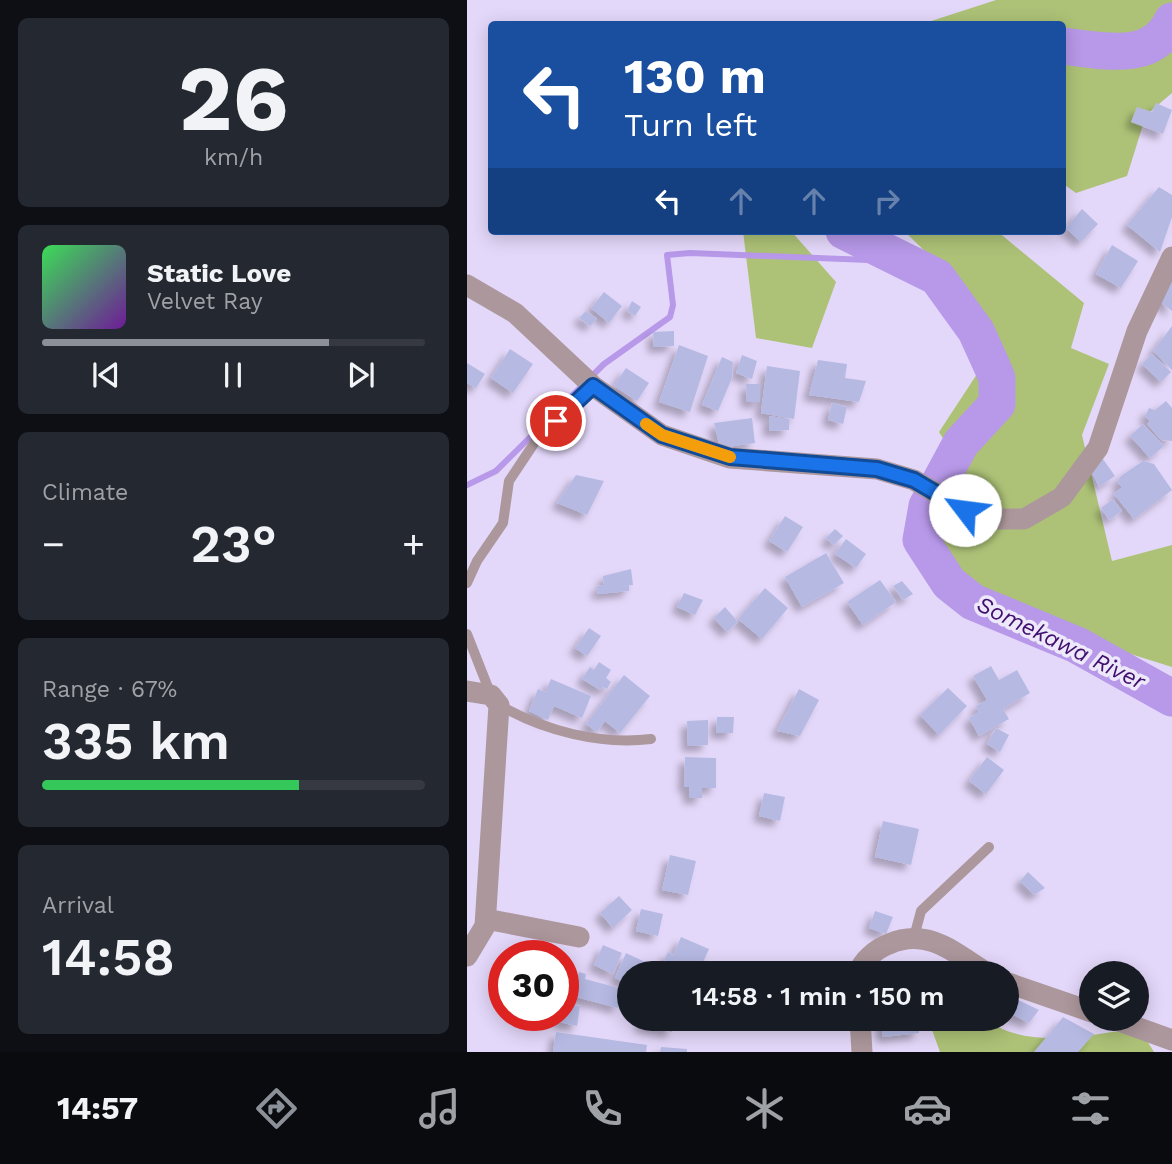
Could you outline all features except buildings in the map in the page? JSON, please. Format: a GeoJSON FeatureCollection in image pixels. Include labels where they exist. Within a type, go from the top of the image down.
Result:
{"type":"FeatureCollection","features":[{"type":"Feature","properties":{"kind":"street"},"geometry":{"type":"LineString","coordinates":[[467,285],[515,313],[593,386],[662,435],[730,457],[877,469],[914,480],[965,510],[996,519],[1024,519],[1062,496],[1098,448],[1137,331],[1172,257]]}},
{"type":"Feature","properties":{"kind":"street"},"geometry":{"type":"LineString","coordinates":[[467,691],[495,700],[486,919],[485,926],[467,956]]}},
{"type":"Feature","properties":{"kind":"street"},"geometry":{"type":"LineString","coordinates":[[486,919],[579,937]]}},
{"type":"Feature","properties":{"kind":"street"},"geometry":{"type":"LineString","coordinates":[[866,961],[882,947],[903,937],[938,942],[968,961]]}},
{"type":"Feature","properties":{"kind":"street"},"geometry":{"type":"LineString","coordinates":[[1019,987],[1079,1008]]}},
{"type":"Feature","properties":{"kind":"street"},"geometry":{"type":"LineString","coordinates":[[861,1031],[863,1052]]}},
{"type":"Feature","properties":{"kind":"street"},"geometry":{"type":"LineString","coordinates":[[1147,1031],[1172,1040]]}},
{"type":"Feature","properties":{"kind":"lane"},"geometry":{"type":"LineString","coordinates":[[467,583],[476,561],[503,523],[509,481],[537,439],[593,386]]}},
{"type":"Feature","properties":{"kind":"lane"},"geometry":{"type":"LineString","coordinates":[[467,634],[495,700],[523,719],[621,743],[651,739]]}},
{"type":"Feature","properties":{"kind":"lane"},"geometry":{"type":"LineString","coordinates":[[914,937],[921,911],[989,847]]}},
{"type":"Feature","properties":{"kind":"green space"},"geometry":{"type":"Polygon","coordinates":[[[996,0],[1172,0],[1172,93],[1146,115],[1127,176],[1076,193],[1066,186],[1066,21],[931,21],[996,0]]]}},
{"type":"Feature","properties":{"kind":"green space"},"geometry":{"type":"Polygon","coordinates":[[[743,235],[795,235],[836,282],[812,348],[756,338],[743,235]]]}},
{"type":"Feature","properties":{"kind":"green space"},"geometry":{"type":"Polygon","coordinates":[[[908,235],[1002,235],[1084,303],[1071,348],[1109,364],[1082,435],[1112,561],[1172,545],[1172,667],[1105,646],[973,584],[952,558],[935,526],[954,456],[939,432],[979,371],[964,289],[908,235]]]}},
{"type":"Feature","properties":{"kind":"green space"},"geometry":{"type":"Polygon","coordinates":[[[932,1031],[1008,1031],[1020,1035],[1060,1038],[1141,1031],[1154,1052],[940,1052],[932,1031]]]}},
{"type":"Feature","properties":{"kind":"waterway","name":"Somekawa River"},"geometry":{"type":"LineString","coordinates":[[1066,46],[1109,51],[1139,49],[1152,44],[1163,35],[1172,21]]}},
{"type":"Feature","properties":{"kind":"waterway","name":"Somekawa River"},"geometry":{"type":"LineString","coordinates":[[852,235],[937,277],[976,331],[997,378],[997,404],[961,443],[927,506],[921,540],[949,583],[973,602],[1077,645],[1172,698]]}},
{"type":"Feature","properties":{"kind":"waterway"},"geometry":{"type":"LineString","coordinates":[[467,485],[496,471],[604,364],[670,317],[673,305],[667,255],[690,253],[868,260],[873,246]]}},
{"type":"Feature","properties":{"kind":"slow traffic"},"geometry":{"type":"LineString","coordinates":[[646,424],[662,435],[730,457]]}},
{"type":"Feature","properties":{"kind":"route"},"geometry":{"type":"LineString","coordinates":[[556,421],[593,386],[662,435],[730,457],[877,469],[914,480],[965,510]]}}]}
